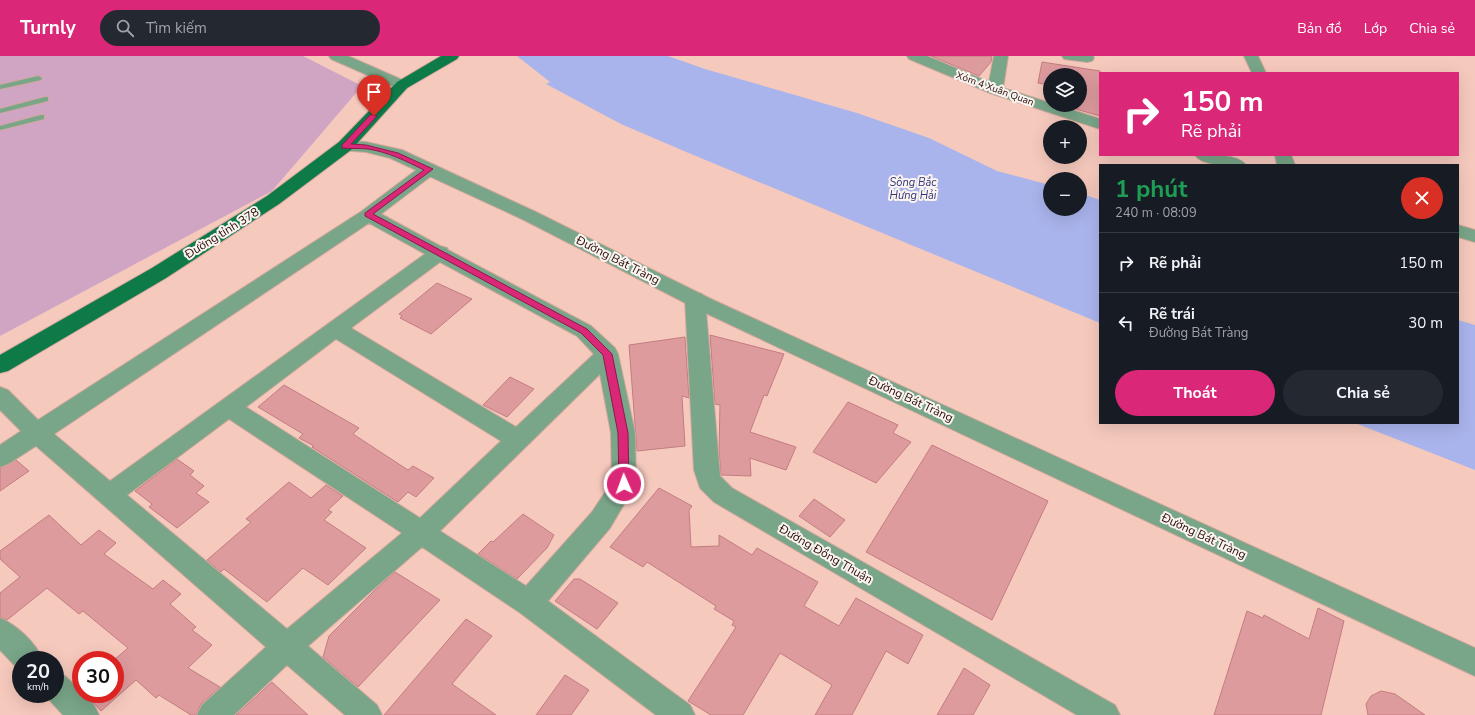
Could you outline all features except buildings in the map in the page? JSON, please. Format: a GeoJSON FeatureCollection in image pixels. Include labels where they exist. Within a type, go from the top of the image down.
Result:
{"type":"FeatureCollection","features":[{"type":"Feature","properties":{"kind":"main road","name":"Đường tỉnh 378"},"geometry":{"type":"LineString","coordinates":[[0,365],[172,264],[274,200],[345,146],[402,85],[452,56]]}},
{"type":"Feature","properties":{"kind":"street"},"geometry":{"type":"LineString","coordinates":[[336,56],[402,85]]}},
{"type":"Feature","properties":{"kind":"street","name":"Xóm 4 Xuân Quan"},"geometry":{"type":"LineString","coordinates":[[914,56],[995,90],[1099,124]]}},
{"type":"Feature","properties":{"kind":"street"},"geometry":{"type":"LineString","coordinates":[[995,90],[1001,56]]}},
{"type":"Feature","properties":{"kind":"street"},"geometry":{"type":"LineString","coordinates":[[1069,56],[1087,58]]}},
{"type":"Feature","properties":{"kind":"street"},"geometry":{"type":"LineString","coordinates":[[1251,56],[1259,72]]}},
{"type":"Feature","properties":{"kind":"street","name":"Đường Bát Tràng"},"geometry":{"type":"LineString","coordinates":[[345,146],[379,149],[396,154],[429,169],[530,216],[694,299],[1475,662]]}},
{"type":"Feature","properties":{"kind":"street"},"geometry":{"type":"LineString","coordinates":[[1206,156],[1234,164]]}},
{"type":"Feature","properties":{"kind":"street"},"geometry":{"type":"LineString","coordinates":[[0,457],[368,215],[429,169]]}},
{"type":"Feature","properties":{"kind":"street"},"geometry":{"type":"LineString","coordinates":[[368,215],[440,252],[584,331],[607,354],[623,433],[624,484],[601,520],[529,603]]}},
{"type":"Feature","properties":{"kind":"street"},"geometry":{"type":"LineString","coordinates":[[1459,231],[1475,236]]}},
{"type":"Feature","properties":{"kind":"street"},"geometry":{"type":"LineString","coordinates":[[109,495],[440,252]]}},
{"type":"Feature","properties":{"kind":"street","name":"Đường Đồng Thuận"},"geometry":{"type":"LineString","coordinates":[[694,299],[706,470],[709,481],[723,495],[1105,715]]}},
{"type":"Feature","properties":{"kind":"street"},"geometry":{"type":"LineString","coordinates":[[336,329],[518,440]]}},
{"type":"Feature","properties":{"kind":"street"},"geometry":{"type":"LineString","coordinates":[[212,715],[287,646],[422,532],[607,354]]}},
{"type":"Feature","properties":{"kind":"street"},"geometry":{"type":"LineString","coordinates":[[0,396],[37,433],[367,715]]}},
{"type":"Feature","properties":{"kind":"street"},"geometry":{"type":"LineString","coordinates":[[229,407],[529,603],[680,715]]}},
{"type":"Feature","properties":{"kind":"street"},"geometry":{"type":"LineString","coordinates":[[0,631],[20,651]]}},
{"type":"Feature","properties":{"kind":"street"},"geometry":{"type":"LineString","coordinates":[[64,695],[84,715]]}},
{"type":"Feature","properties":{"kind":"lane"},"geometry":{"type":"LineString","coordinates":[[0,87],[38,78]]}},
{"type":"Feature","properties":{"kind":"lane"},"geometry":{"type":"LineString","coordinates":[[0,111],[45,99]]}},
{"type":"Feature","properties":{"kind":"lane"},"geometry":{"type":"LineString","coordinates":[[0,128],[41,117]]}},
{"type":"Feature","properties":{"kind":"shaded area"},"geometry":{"type":"Polygon","coordinates":[[[0,56],[303,56],[362,86],[272,191],[0,336],[0,56]]]}},
{"type":"Feature","properties":{"kind":"water","name":"Sông Bắc Hưng Hải"},"geometry":{"type":"Polygon","coordinates":[[[517,56],[668,56],[705,69],[857,113],[929,138],[997,171],[1043,183],[1043,216],[1087,216],[1087,195],[1099,200],[1099,323],[621,124],[546,84],[550,82],[517,56]]]}},
{"type":"Feature","properties":{"kind":"water"},"geometry":{"type":"Polygon","coordinates":[[[1459,320],[1475,325],[1475,470],[1358,424],[1459,424],[1459,320]]]}},
{"type":"Feature","properties":{"kind":"route"},"geometry":{"type":"LineString","coordinates":[[374,116],[345,146],[379,149],[396,154],[429,169],[368,215],[440,252],[584,331],[607,354],[623,433],[624,484]]}}]}
